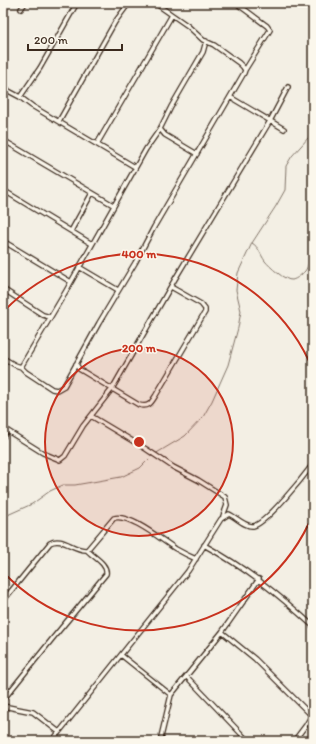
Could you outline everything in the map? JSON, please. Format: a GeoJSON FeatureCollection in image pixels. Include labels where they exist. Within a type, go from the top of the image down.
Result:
{"type":"FeatureCollection","features":[{"type":"Feature","properties":{"kind":"street"},"geometry":{"type":"LineString","coordinates":[[21,9],[25,3]]}},
{"type":"Feature","properties":{"kind":"street"},"geometry":{"type":"LineString","coordinates":[[20,97],[40,68],[77,3]]}},
{"type":"Feature","properties":{"kind":"street"},"geometry":{"type":"LineString","coordinates":[[59,121],[115,22],[129,3]]}},
{"type":"Feature","properties":{"kind":"street"},"geometry":{"type":"LineString","coordinates":[[155,3],[206,41],[239,63],[245,70]]}},
{"type":"Feature","properties":{"kind":"street"},"geometry":{"type":"LineString","coordinates":[[3,358],[21,367],[52,389],[56,390],[64,386],[245,70],[270,30],[236,3]]}},
{"type":"Feature","properties":{"kind":"street"},"geometry":{"type":"LineString","coordinates":[[97,144],[172,15]]}},
{"type":"Feature","properties":{"kind":"street"},"geometry":{"type":"LineString","coordinates":[[21,367],[71,282],[135,167],[160,129],[202,52],[206,41]]}},
{"type":"Feature","properties":{"kind":"street"},"geometry":{"type":"LineString","coordinates":[[3,437],[5,429],[43,453],[60,460],[65,456],[82,426],[112,389],[270,121],[288,87]]}},
{"type":"Feature","properties":{"kind":"street"},"geometry":{"type":"LineString","coordinates":[[3,88],[135,167]]}},
{"type":"Feature","properties":{"kind":"street"},"geometry":{"type":"LineString","coordinates":[[230,98],[284,128]]}},
{"type":"Feature","properties":{"kind":"street"},"geometry":{"type":"LineString","coordinates":[[160,129],[165,135],[197,154]]}},
{"type":"Feature","properties":{"kind":"street"},"geometry":{"type":"LineString","coordinates":[[3,140],[114,206]]}},
{"type":"Feature","properties":{"kind":"street"},"geometry":{"type":"LineString","coordinates":[[3,190],[92,244]]}},
{"type":"Feature","properties":{"kind":"street"},"geometry":{"type":"LineString","coordinates":[[71,231],[92,193]]}},
{"type":"Feature","properties":{"kind":"street"},"geometry":{"type":"LineString","coordinates":[[3,241],[71,282]]}},
{"type":"Feature","properties":{"kind":"street"},"geometry":{"type":"LineString","coordinates":[[79,267],[118,290]]}},
{"type":"Feature","properties":{"kind":"street"},"geometry":{"type":"LineString","coordinates":[[76,364],[79,369],[139,405],[148,405],[156,395],[205,312],[204,306],[171,287]]}},
{"type":"Feature","properties":{"kind":"street"},"geometry":{"type":"LineString","coordinates":[[3,289],[43,315],[50,317]]}},
{"type":"Feature","properties":{"kind":"street"},"geometry":{"type":"LineString","coordinates":[[52,741],[188,571],[223,516],[227,505],[225,497],[198,480],[169,465],[146,449],[91,416]]}},
{"type":"Feature","properties":{"kind":"street"},"geometry":{"type":"LineString","coordinates":[[223,516],[229,514],[249,526],[256,525],[281,504],[313,464]]}},
{"type":"Feature","properties":{"kind":"street"},"geometry":{"type":"LineString","coordinates":[[87,550],[114,518],[122,517],[154,533],[177,550],[196,559]]}},
{"type":"Feature","properties":{"kind":"street"},"geometry":{"type":"LineString","coordinates":[[3,601],[53,541],[59,541],[78,549],[87,550],[105,566],[107,571],[3,700]]}},
{"type":"Feature","properties":{"kind":"street"},"geometry":{"type":"LineString","coordinates":[[204,545],[230,559],[259,579],[313,626]]}},
{"type":"Feature","properties":{"kind":"street"},"geometry":{"type":"LineString","coordinates":[[162,741],[161,737],[171,695],[222,632],[259,579]]}},
{"type":"Feature","properties":{"kind":"street"},"geometry":{"type":"LineString","coordinates":[[222,632],[255,659],[312,715],[294,741]]}},
{"type":"Feature","properties":{"kind":"street"},"geometry":{"type":"LineString","coordinates":[[122,655],[171,695]]}},
{"type":"Feature","properties":{"kind":"street"},"geometry":{"type":"LineString","coordinates":[[186,677],[248,741]]}},
{"type":"Feature","properties":{"kind":"street"},"geometry":{"type":"LineString","coordinates":[[3,706],[33,712],[59,732]]}},
{"type":"Feature","properties":{"kind":"waterway"},"geometry":{"type":"LineString","coordinates":[[155,454],[185,436],[203,417],[212,401],[228,365],[238,328],[241,311],[236,290],[238,273],[252,243],[285,190],[286,166],[292,156],[309,137],[313,121]]}},
{"type":"Feature","properties":{"kind":"waterway"},"geometry":{"type":"LineString","coordinates":[[252,243],[265,261],[281,276],[289,280],[296,279],[305,271],[313,254]]}},
{"type":"Feature","properties":{"kind":"waterway"},"geometry":{"type":"LineString","coordinates":[[3,517],[32,504],[50,491],[63,485],[75,485],[121,477],[140,468],[152,456]]}}]}
